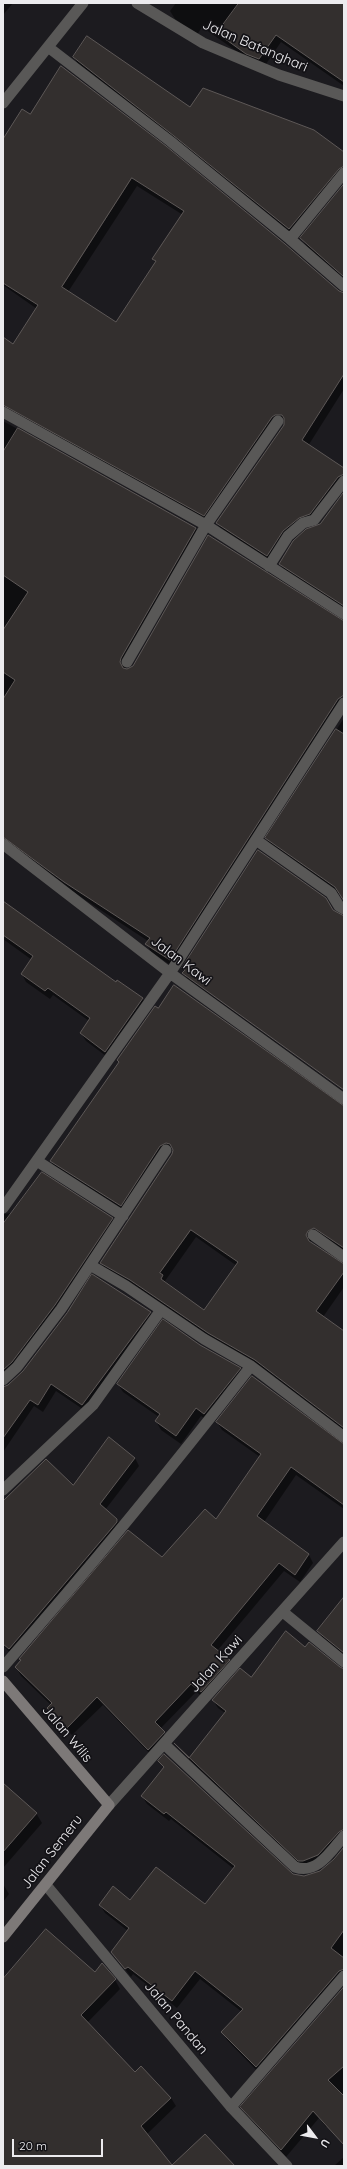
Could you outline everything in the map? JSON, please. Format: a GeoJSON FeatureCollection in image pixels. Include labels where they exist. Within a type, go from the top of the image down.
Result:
{"type":"FeatureCollection","features":[{"type":"Feature","properties":{"kind":"main road","name":"Jalan Wilis"},"geometry":{"type":"LineString","coordinates":[[3,1681],[109,1805]]}},
{"type":"Feature","properties":{"kind":"main road","name":"Jalan Semeru"},"geometry":{"type":"LineString","coordinates":[[3,1937],[109,1805]]}},
{"type":"Feature","properties":{"kind":"street"},"geometry":{"type":"LineString","coordinates":[[3,103],[83,3]]}},
{"type":"Feature","properties":{"kind":"street","name":"Jalan Batanghari"},"geometry":{"type":"LineString","coordinates":[[137,3],[203,43],[279,75],[344,96]]}},
{"type":"Feature","properties":{"kind":"street"},"geometry":{"type":"LineString","coordinates":[[48,47],[170,141],[290,239],[344,286]]}},
{"type":"Feature","properties":{"kind":"street"},"geometry":{"type":"LineString","coordinates":[[290,239],[344,173]]}},
{"type":"Feature","properties":{"kind":"street"},"geometry":{"type":"LineString","coordinates":[[3,412],[206,525],[344,614]]}},
{"type":"Feature","properties":{"kind":"street"},"geometry":{"type":"LineString","coordinates":[[127,662],[206,525],[278,421]]}},
{"type":"Feature","properties":{"kind":"street"},"geometry":{"type":"LineString","coordinates":[[269,566],[288,536],[303,523],[314,520],[344,481]]}},
{"type":"Feature","properties":{"kind":"street"},"geometry":{"type":"LineString","coordinates":[[4,1204],[37,1161],[170,973],[344,703]]}},
{"type":"Feature","properties":{"kind":"street"},"geometry":{"type":"LineString","coordinates":[[256,840],[331,893],[339,906],[344,909]]}},
{"type":"Feature","properties":{"kind":"street","name":"Jalan Kawi"},"geometry":{"type":"LineString","coordinates":[[3,844],[170,973],[344,1099]]}},
{"type":"Feature","properties":{"kind":"street"},"geometry":{"type":"LineString","coordinates":[[3,1380],[17,1367],[61,1309],[166,1150]]}},
{"type":"Feature","properties":{"kind":"street"},"geometry":{"type":"LineString","coordinates":[[37,1161],[123,1216]]}},
{"type":"Feature","properties":{"kind":"street"},"geometry":{"type":"LineString","coordinates":[[313,1235],[344,1256]]}},
{"type":"Feature","properties":{"kind":"street"},"geometry":{"type":"LineString","coordinates":[[90,1266],[126,1286],[161,1310],[251,1366],[344,1437]]}},
{"type":"Feature","properties":{"kind":"street"},"geometry":{"type":"LineString","coordinates":[[3,1490],[93,1405],[161,1310]]}},
{"type":"Feature","properties":{"kind":"street"},"geometry":{"type":"LineString","coordinates":[[3,1667],[90,1567],[251,1366]]}},
{"type":"Feature","properties":{"kind":"street","name":"Jalan Kawi"},"geometry":{"type":"LineString","coordinates":[[109,1805],[344,1542]]}},
{"type":"Feature","properties":{"kind":"street"},"geometry":{"type":"LineString","coordinates":[[283,1612],[344,1662]]}},
{"type":"Feature","properties":{"kind":"street"},"geometry":{"type":"LineString","coordinates":[[164,1744],[295,1867],[304,1870],[312,1868],[321,1862],[344,1836]]}},
{"type":"Feature","properties":{"kind":"street","name":"Jalan Pandan"},"geometry":{"type":"LineString","coordinates":[[46,1885],[231,2107],[287,2166]]}},
{"type":"Feature","properties":{"kind":"street"},"geometry":{"type":"LineString","coordinates":[[231,2107],[344,1976]]}},
{"type":"Feature","properties":{"kind":"building"},"geometry":{"type":"Polygon","coordinates":[[[239,3],[344,3],[344,82],[276,35],[259,59],[246,54],[217,33],[239,3]]]}},
{"type":"Feature","properties":{"kind":"building"},"geometry":{"type":"Polygon","coordinates":[[[87,36],[190,107],[203,88],[314,130],[344,152],[344,166],[339,169],[289,229],[73,57],[87,36]]]}},
{"type":"Feature","properties":{"kind":"building"},"geometry":{"type":"Polygon","coordinates":[[[61,66],[166,146],[285,244],[339,291],[344,293],[344,374],[302,440],[344,468],[344,474],[338,477],[310,514],[299,518],[283,531],[267,556],[216,523],[284,425],[284,418],[282,415],[275,415],[272,417],[204,516],[3,405],[3,337],[13,344],[38,305],[3,283],[3,139],[22,109],[30,114],[61,66]],[[132,178],[62,287],[116,322],[156,261],[152,259],[184,211],[132,178]]]}},
{"type":"Feature","properties":{"kind":"building"},"geometry":{"type":"Polygon","coordinates":[[[344,184],[344,277],[300,238],[344,184]]]}},
{"type":"Feature","properties":{"kind":"building"},"geometry":{"type":"Polygon","coordinates":[[[18,428],[196,528],[121,658],[120,662],[123,668],[127,669],[133,666],[208,535],[344,621],[344,695],[338,699],[170,960],[145,944],[150,938],[64,882],[3,837],[3,699],[15,680],[3,672],[3,630],[28,592],[3,575],[3,452],[18,428]]]}},
{"type":"Feature","properties":{"kind":"building"},"geometry":{"type":"Polygon","coordinates":[[[344,492],[344,606],[279,564],[293,541],[306,529],[320,524],[344,492]]]}},
{"type":"Feature","properties":{"kind":"building"},"geometry":{"type":"Polygon","coordinates":[[[336,729],[344,734],[344,901],[335,887],[265,838],[336,729]]]}},
{"type":"Feature","properties":{"kind":"building"},"geometry":{"type":"Polygon","coordinates":[[[258,850],[326,898],[333,910],[344,916],[344,1090],[182,973],[185,970],[182,968],[258,850]]]}},
{"type":"Feature","properties":{"kind":"building"},"geometry":{"type":"Polygon","coordinates":[[[3,901],[116,982],[117,980],[143,998],[105,1052],[80,1033],[90,1018],[48,988],[45,991],[21,974],[33,956],[3,935],[3,901]]]}},
{"type":"Feature","properties":{"kind":"building"},"geometry":{"type":"Polygon","coordinates":[[[174,985],[344,1106],[344,1248],[314,1228],[308,1231],[306,1235],[309,1241],[344,1264],[344,1272],[316,1311],[344,1331],[344,1428],[255,1360],[208,1333],[130,1280],[100,1263],[172,1154],[173,1150],[170,1144],[166,1143],[160,1146],[121,1206],[50,1161],[119,1062],[117,1060],[155,1006],[158,1008],[174,985]],[[191,1230],[160,1273],[163,1275],[161,1279],[204,1310],[238,1262],[191,1230]]]}},
{"type":"Feature","properties":{"kind":"building"},"geometry":{"type":"Polygon","coordinates":[[[42,1172],[113,1218],[55,1305],[12,1362],[3,1370],[3,1224],[42,1172]]]}},
{"type":"Feature","properties":{"kind":"building"},"geometry":{"type":"Polygon","coordinates":[[[92,1274],[151,1312],[82,1405],[51,1384],[38,1405],[30,1400],[3,1438],[3,1387],[8,1385],[23,1371],[67,1313],[92,1274]]]}},
{"type":"Feature","properties":{"kind":"building"},"geometry":{"type":"Polygon","coordinates":[[[163,1319],[200,1345],[241,1368],[204,1414],[196,1408],[176,1436],[155,1421],[160,1414],[117,1384],[163,1319]]]}},
{"type":"Feature","properties":{"kind":"building"},"geometry":{"type":"Polygon","coordinates":[[[252,1376],[344,1444],[344,1505],[291,1467],[257,1516],[309,1554],[295,1575],[279,1563],[211,1645],[230,1660],[201,1692],[191,1684],[155,1722],[165,1732],[148,1750],[97,1697],[67,1728],[47,1708],[52,1703],[15,1667],[21,1660],[19,1659],[128,1530],[162,1557],[205,1509],[216,1519],[261,1454],[216,1422],[252,1376]]]}},
{"type":"Feature","properties":{"kind":"building"},"geometry":{"type":"Polygon","coordinates":[[[109,1437],[135,1458],[100,1504],[117,1519],[117,1522],[9,1649],[3,1644],[3,1501],[46,1459],[73,1485],[109,1437]]]}},
{"type":"Feature","properties":{"kind":"building"},"geometry":{"type":"Polygon","coordinates":[[[344,1597],[344,1653],[317,1631],[344,1597]]]}},
{"type":"Feature","properties":{"kind":"building"},"geometry":{"type":"Polygon","coordinates":[[[286,1631],[305,1647],[309,1642],[344,1669],[344,1829],[339,1832],[318,1855],[303,1861],[298,1861],[189,1758],[226,1711],[212,1700],[240,1668],[251,1677],[286,1631]]]}},
{"type":"Feature","properties":{"kind":"building"},"geometry":{"type":"Polygon","coordinates":[[[164,1754],[293,1874],[304,1876],[320,1871],[334,1859],[344,1847],[344,1930],[331,1948],[344,1958],[344,1969],[339,1971],[256,2067],[221,2032],[243,2009],[195,1971],[172,2001],[128,1967],[125,1969],[111,1952],[129,1928],[99,1905],[113,1886],[130,1900],[156,1867],[205,1904],[235,1866],[166,1812],[164,1814],[141,1796],[164,1767],[158,1761],[164,1754]]]}},
{"type":"Feature","properties":{"kind":"building"},"geometry":{"type":"Polygon","coordinates":[[[3,1783],[37,1813],[3,1852],[3,1783]]]}},
{"type":"Feature","properties":{"kind":"building"},"geometry":{"type":"Polygon","coordinates":[[[46,1929],[95,1972],[102,1963],[116,1979],[81,2015],[135,2072],[141,2066],[171,2098],[141,2126],[172,2165],[205,2134],[235,2166],[3,2166],[3,1979],[46,1929]]]}},
{"type":"Feature","properties":{"kind":"building"},"geometry":{"type":"Polygon","coordinates":[[[344,1987],[344,2066],[328,2080],[344,2096],[344,2145],[313,2111],[281,2150],[240,2107],[344,1987]]]}}]}
